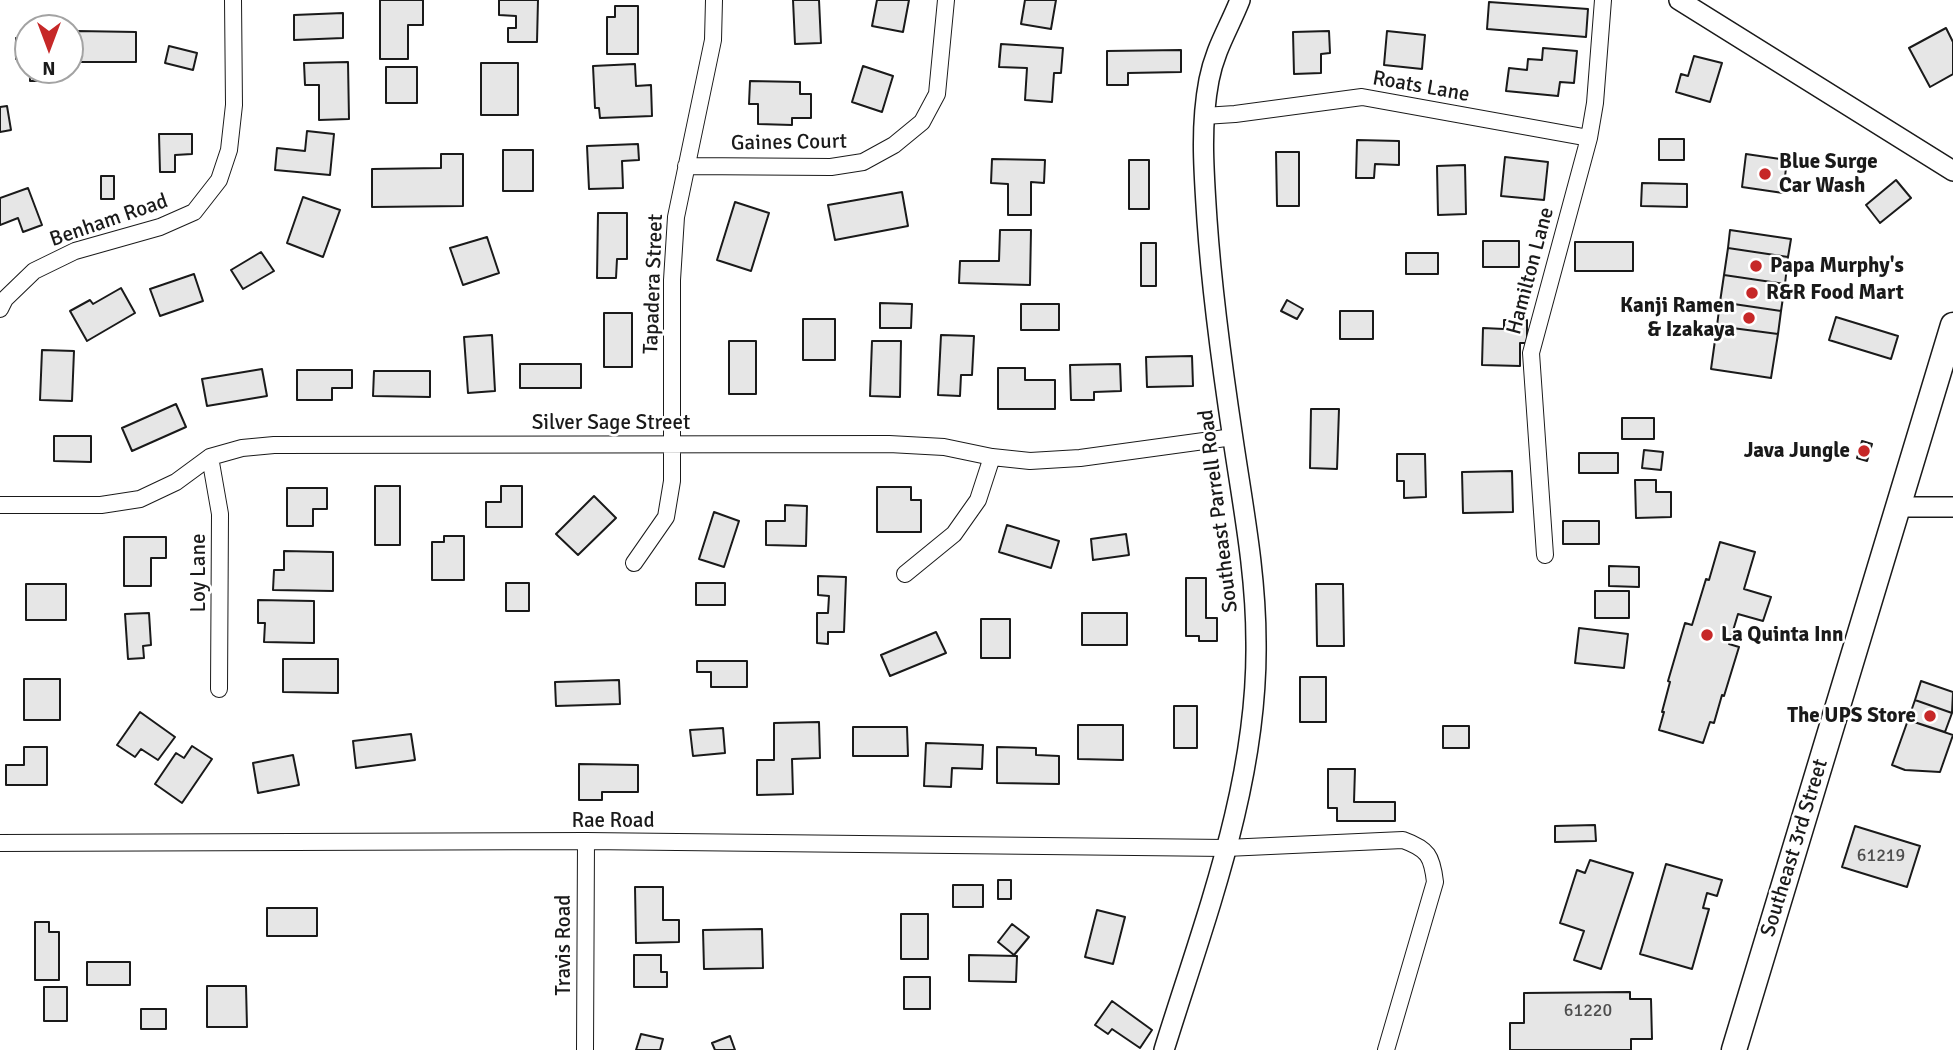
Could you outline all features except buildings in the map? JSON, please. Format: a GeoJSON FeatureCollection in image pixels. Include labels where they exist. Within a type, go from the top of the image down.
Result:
{"type":"FeatureCollection","features":[{"type":"Feature","properties":{"kind":"main road","name":"Southeast 3rd Street"},"geometry":{"type":"LineString","coordinates":[[1734,1050],[1953,325]]}},
{"type":"Feature","properties":{"kind":"street","name":"Benham Road"},"geometry":{"type":"LineString","coordinates":[[0,309],[5,299],[34,271],[75,251],[160,227],[194,212],[219,180],[229,150],[234,105],[233,0]]}},
{"type":"Feature","properties":{"kind":"street","name":"Tapadera Street"},"geometry":{"type":"LineString","coordinates":[[634,563],[666,517],[673,481],[673,280],[676,217],[713,40],[714,0]]}},
{"type":"Feature","properties":{"kind":"street","name":"Gaines Court"},"geometry":{"type":"LineString","coordinates":[[686,166],[831,167],[863,162],[894,145],[922,122],[937,94],[946,0]]}},
{"type":"Feature","properties":{"kind":"street","name":"Hamilton Lane"},"geometry":{"type":"LineString","coordinates":[[1545,555],[1531,353],[1589,138],[1595,103],[1603,0]]}},
{"type":"Feature","properties":{"kind":"street"},"geometry":{"type":"LineString","coordinates":[[1679,0],[1953,171]]}},
{"type":"Feature","properties":{"kind":"street","name":"Southeast Parrell Road"},"geometry":{"type":"LineString","coordinates":[[1164,1050],[1226,848],[1239,795],[1253,713],[1256,643],[1252,559],[1209,252],[1204,166],[1204,116],[1209,80],[1224,31],[1240,1]]}},
{"type":"Feature","properties":{"kind":"street","name":"Roats Lane"},"geometry":{"type":"LineString","coordinates":[[1204,116],[1363,97],[1589,138]]}},
{"type":"Feature","properties":{"kind":"street","name":"Silver Sage Street"},"geometry":{"type":"LineString","coordinates":[[0,505],[101,505],[140,499],[176,482],[210,457],[242,448],[274,445],[888,444],[944,447],[992,457],[1030,461],[1080,458],[1233,437]]}},
{"type":"Feature","properties":{"kind":"street","name":"Loy Lane"},"geometry":{"type":"LineString","coordinates":[[210,457],[220,514],[219,689]]}},
{"type":"Feature","properties":{"kind":"street"},"geometry":{"type":"LineString","coordinates":[[905,573],[954,534],[978,500],[992,457]]}},
{"type":"Feature","properties":{"kind":"street"},"geometry":{"type":"LineString","coordinates":[[1898,507],[1953,507]]}},
{"type":"Feature","properties":{"kind":"street","name":"Rae Road"},"geometry":{"type":"LineString","coordinates":[[0,843],[586,841],[1226,848],[1403,840],[1421,847],[1433,861],[1435,881],[1386,1050]]}},
{"type":"Feature","properties":{"kind":"street","name":"Travis Road"},"geometry":{"type":"LineString","coordinates":[[585,1050],[586,841]]}},
{"type":"Feature","properties":{"kind":"place","name":"Blue Surge Car Wash"},"geometry":{"type":"Point","coordinates":[1765,174]}},
{"type":"Feature","properties":{"kind":"place","name":"Papa Murphy's"},"geometry":{"type":"Point","coordinates":[1756,266]}},
{"type":"Feature","properties":{"kind":"place","name":"R&R Food Mart"},"geometry":{"type":"Point","coordinates":[1752,293]}},
{"type":"Feature","properties":{"kind":"place","name":"Kanji Ramen & Izakaya"},"geometry":{"type":"Point","coordinates":[1749,318]}},
{"type":"Feature","properties":{"kind":"place","name":"Java Jungle"},"geometry":{"type":"Point","coordinates":[1864,451]}},
{"type":"Feature","properties":{"kind":"place","name":"La Quinta Inn"},"geometry":{"type":"Point","coordinates":[1707,635]}},
{"type":"Feature","properties":{"kind":"place","name":"The UPS Store"},"geometry":{"type":"Point","coordinates":[1930,716]}}]}
